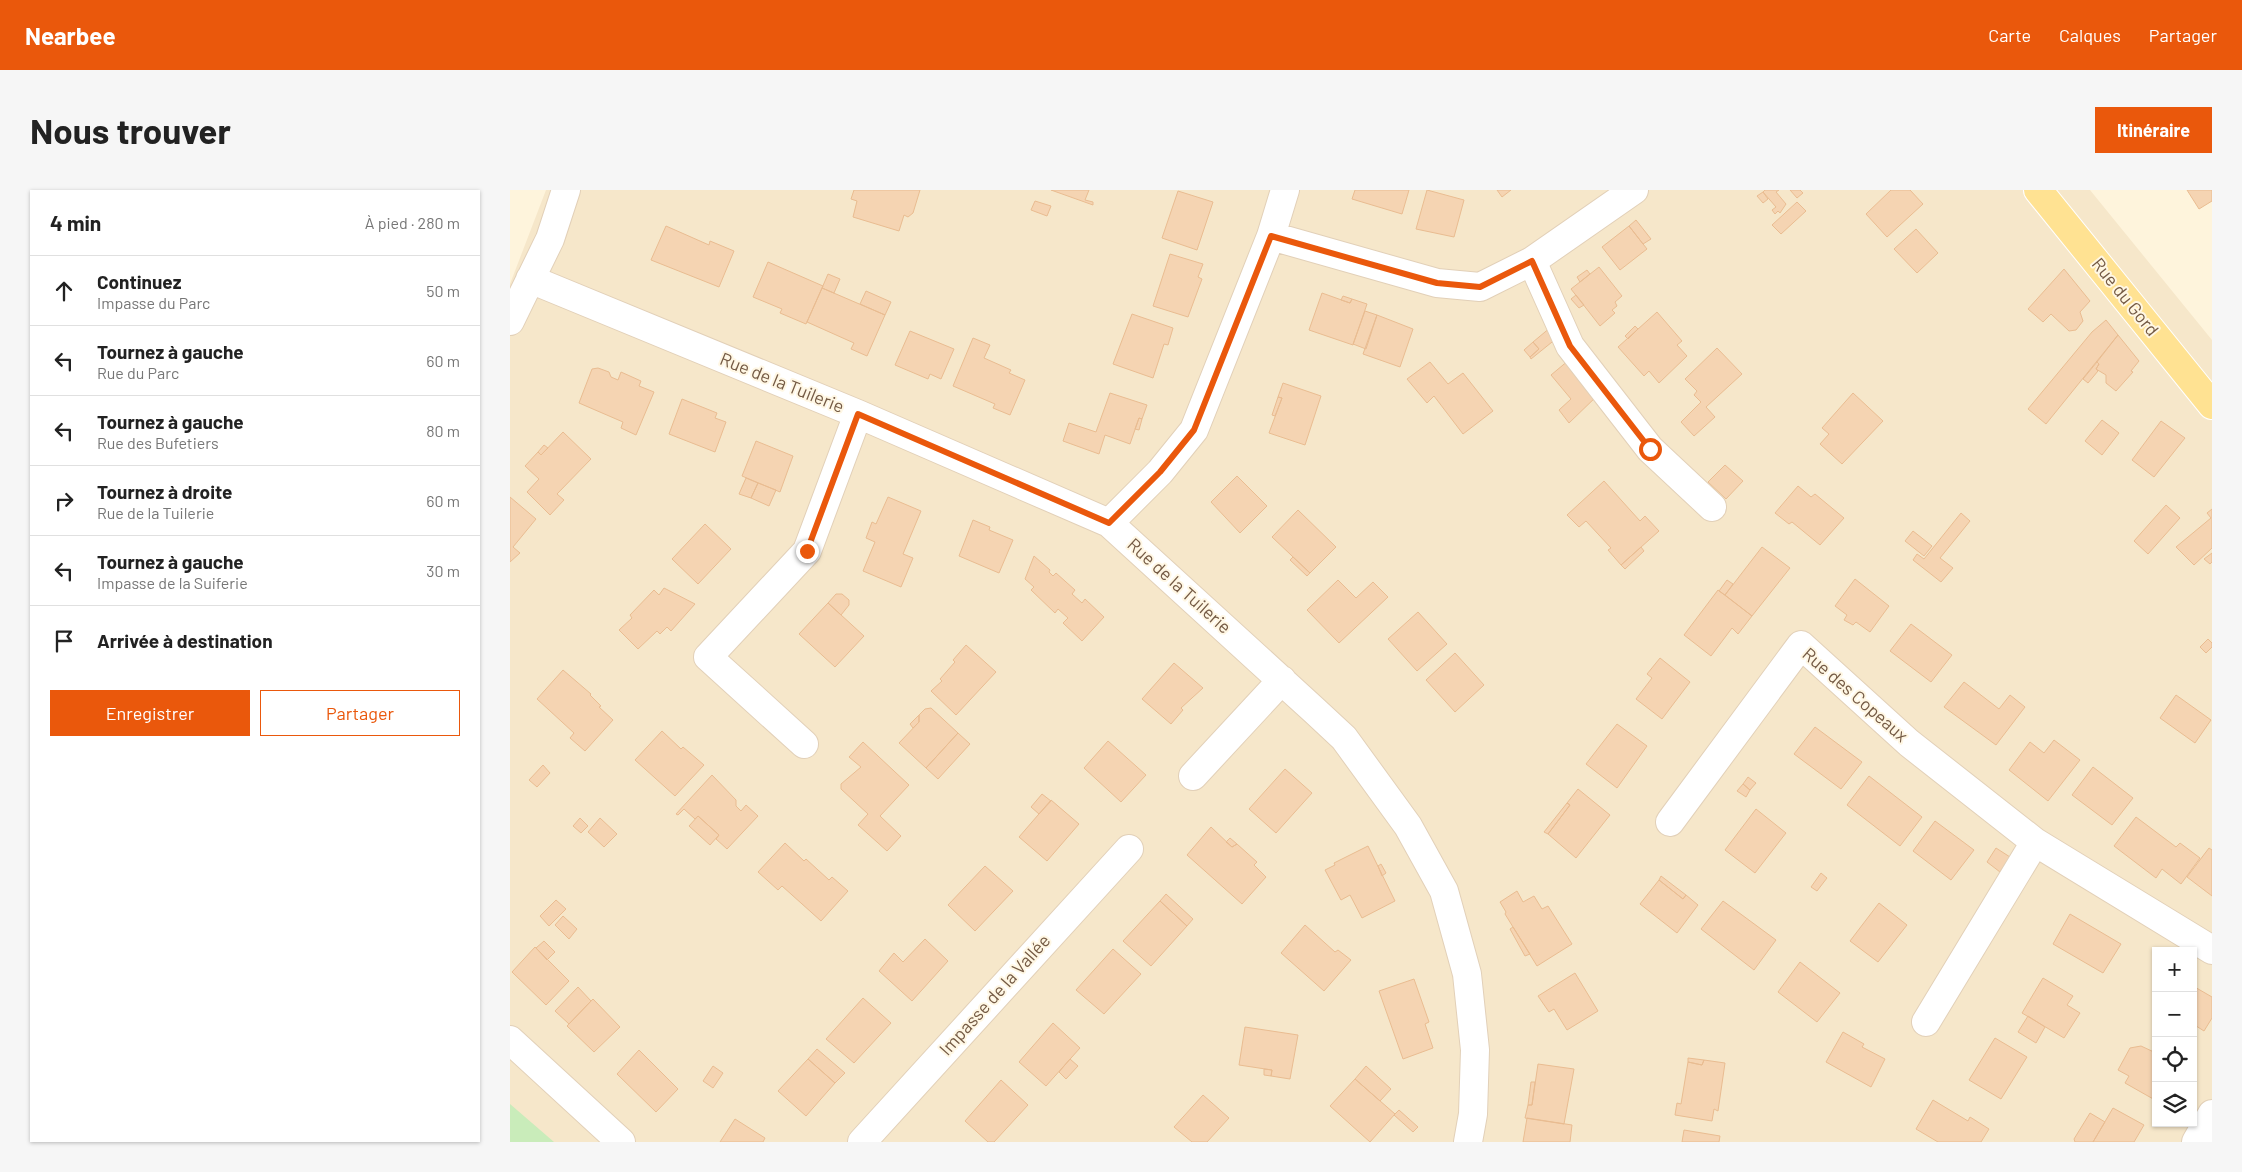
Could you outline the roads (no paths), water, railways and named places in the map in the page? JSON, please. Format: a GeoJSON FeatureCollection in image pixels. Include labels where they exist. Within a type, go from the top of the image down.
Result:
{"type":"FeatureCollection","features":[{"type":"Feature","properties":{"kind":"main road","name":"Rue du Gord"},"geometry":{"type":"LineString","coordinates":[[2038,190],[2212,405]]}},
{"type":"Feature","properties":{"kind":"street"},"geometry":{"type":"LineString","coordinates":[[510,321],[550,238],[566,190]]}},
{"type":"Feature","properties":{"kind":"street"},"geometry":{"type":"LineString","coordinates":[[1109,523],[1160,472],[1194,430],[1271,236],[1285,190]]}},
{"type":"Feature","properties":{"kind":"street"},"geometry":{"type":"LineString","coordinates":[[1271,236],[1437,283],[1480,287],[1532,261],[1634,190]]}},
{"type":"Feature","properties":{"kind":"street"},"geometry":{"type":"LineString","coordinates":[[1532,261],[1570,346],[1650,449],[1712,507]]}},
{"type":"Feature","properties":{"kind":"street","name":"Rue de la Tuilerie"},"geometry":{"type":"LineString","coordinates":[[530,279],[858,414],[1109,523],[1282,680],[1344,738],[1408,826],[1444,892],[1467,974],[1476,1050],[1473,1114],[1468,1142]]}},
{"type":"Feature","properties":{"kind":"street"},"geometry":{"type":"LineString","coordinates":[[804,744],[708,657],[807,551],[858,414]]}},
{"type":"Feature","properties":{"kind":"street","name":"Rue des Copeaux"},"geometry":{"type":"LineString","coordinates":[[1670,822],[1801,644],[1910,743],[2035,842],[2212,950]]}},
{"type":"Feature","properties":{"kind":"street"},"geometry":{"type":"LineString","coordinates":[[1193,776],[1282,680]]}},
{"type":"Feature","properties":{"kind":"street"},"geometry":{"type":"LineString","coordinates":[[1926,1022],[2035,842]]}},
{"type":"Feature","properties":{"kind":"street","name":"Impasse de la Vallée"},"geometry":{"type":"LineString","coordinates":[[862,1142],[1129,848]]}},
{"type":"Feature","properties":{"kind":"street"},"geometry":{"type":"LineString","coordinates":[[510,1040],[621,1142]]}},
{"type":"Feature","properties":{"kind":"street"},"geometry":{"type":"LineString","coordinates":[[2196,1142],[2212,1114]]}}]}
